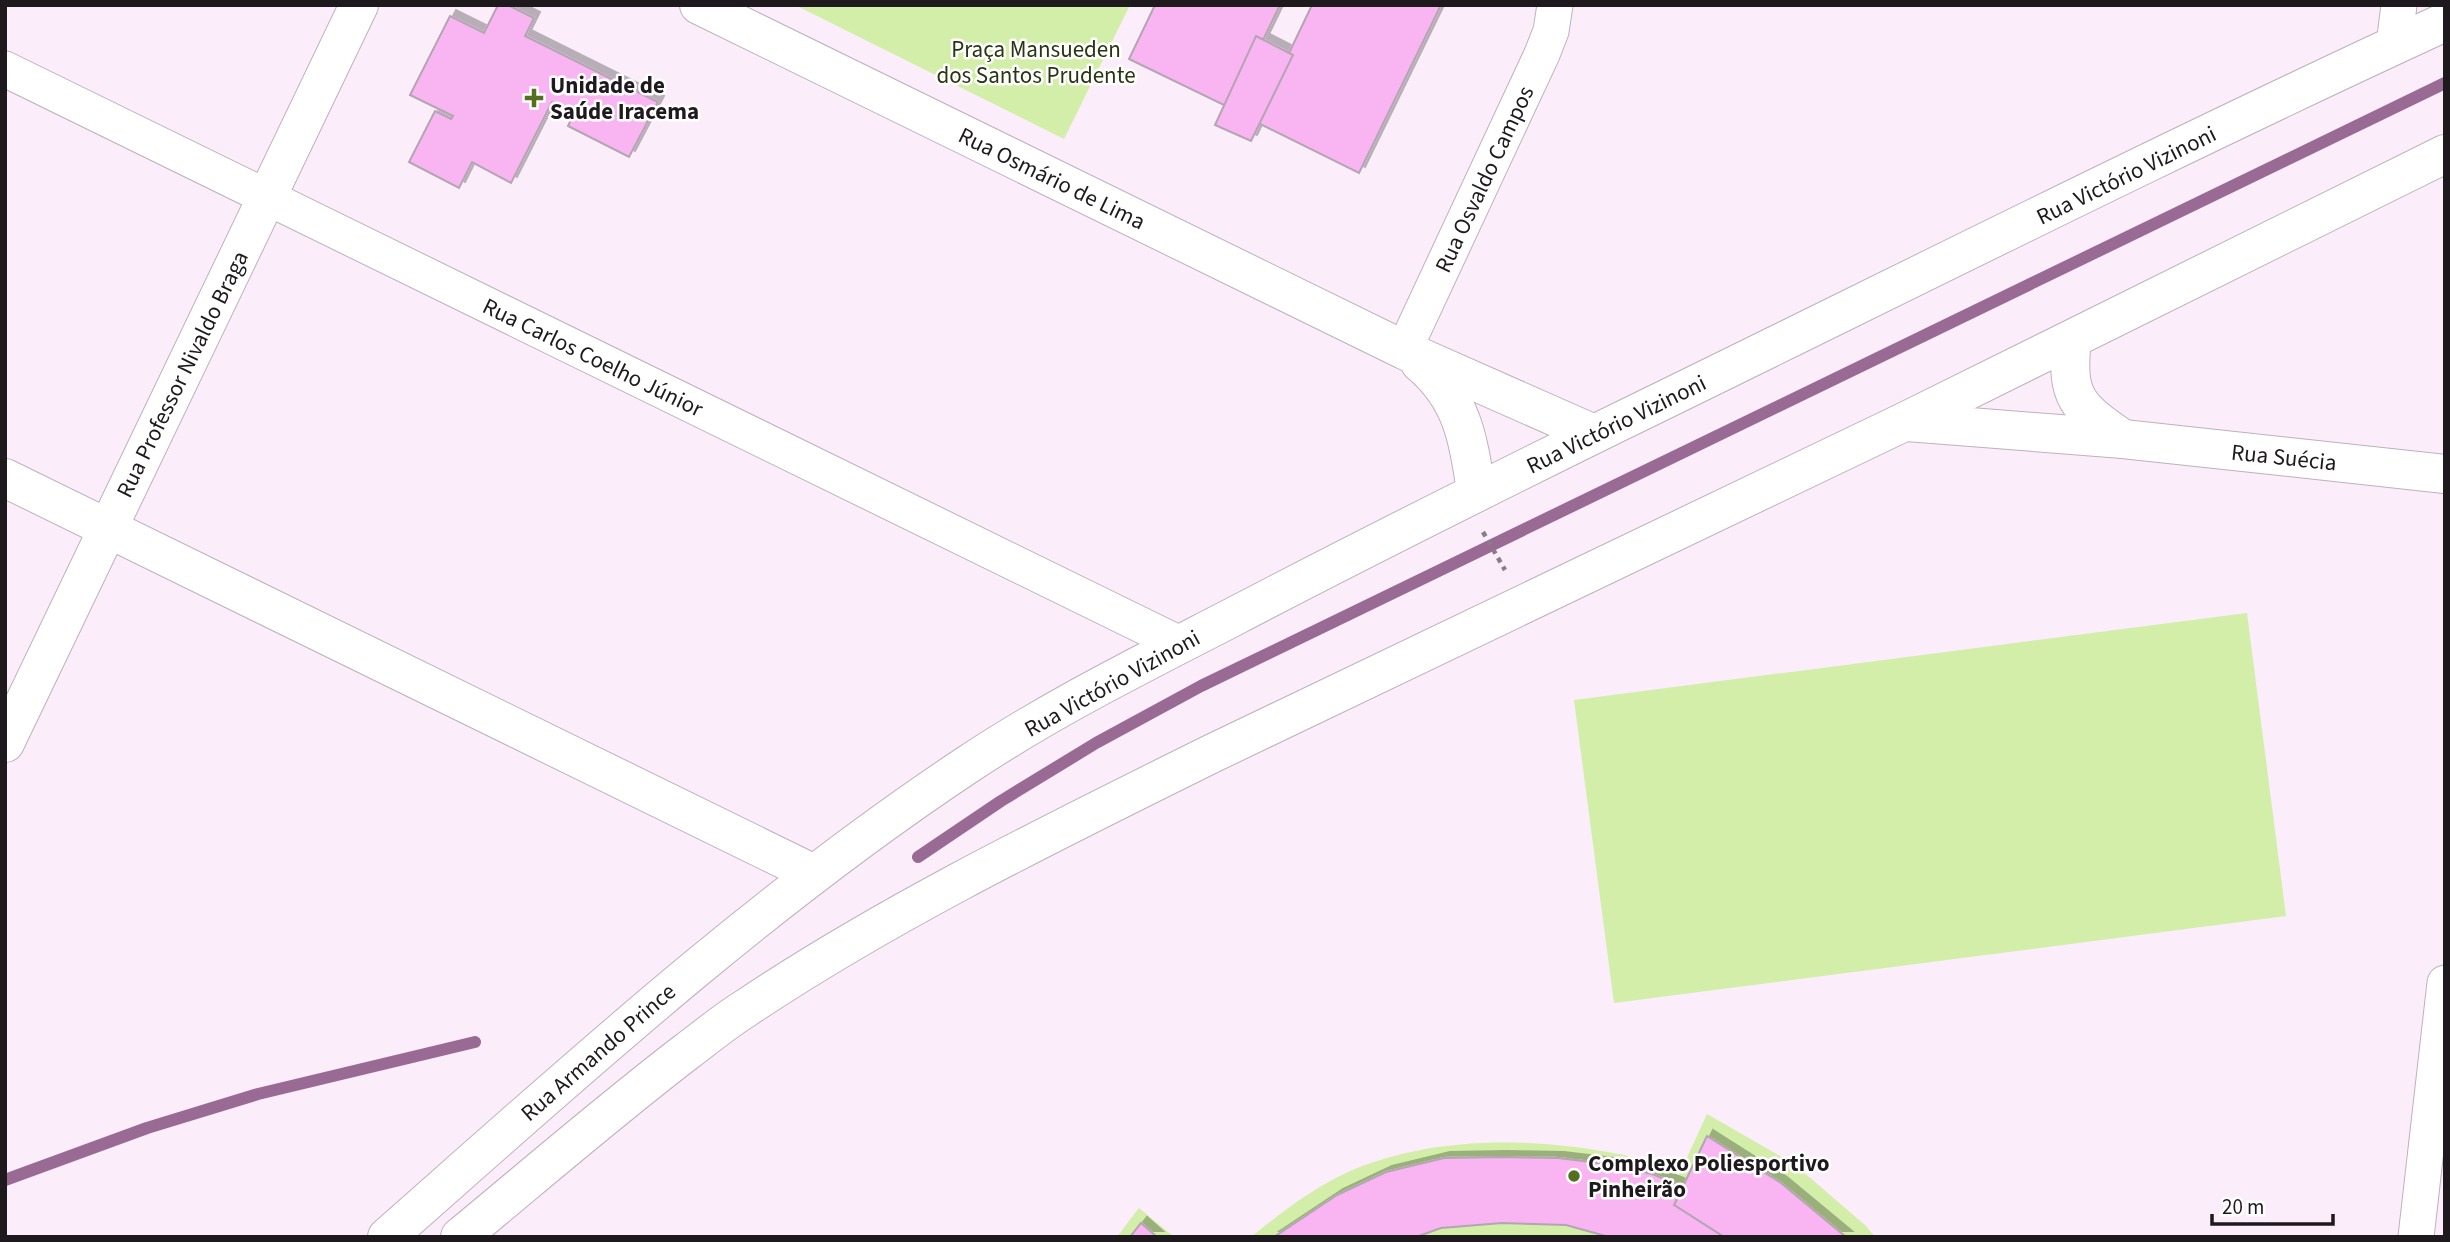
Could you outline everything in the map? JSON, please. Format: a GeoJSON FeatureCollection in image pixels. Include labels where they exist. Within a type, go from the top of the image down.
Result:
{"type":"FeatureCollection","features":[{"type":"Feature","properties":{"kind":"street","name":"Rua Professor Nivaldo Braga"},"geometry":{"type":"LineString","coordinates":[[5,743],[359,5]]}},
{"type":"Feature","properties":{"kind":"street","name":"Rua Osmário de Lima"},"geometry":{"type":"LineString","coordinates":[[699,5],[1404,349],[1594,434]]}},
{"type":"Feature","properties":{"kind":"street","name":"Rua Osvaldo Campos"},"geometry":{"type":"LineString","coordinates":[[1404,349],[1542,54],[1551,31],[1555,5]]}},
{"type":"Feature","properties":{"kind":"street"},"geometry":{"type":"LineString","coordinates":[[2394,45],[2399,5]]}},
{"type":"Feature","properties":{"kind":"street","name":"Rua Victório Vizinoni"},"geometry":{"type":"LineString","coordinates":[[814,874],[974,760],[1180,644],[1477,508],[1594,434],[2445,22]]}},
{"type":"Feature","properties":{"kind":"street","name":"Rua Carlos Coelho Júnior"},"geometry":{"type":"LineString","coordinates":[[5,69],[1180,644]]}},
{"type":"Feature","properties":{"kind":"street"},"geometry":{"type":"LineString","coordinates":[[460,1237],[650,1080],[744,1009],[830,954],[903,914],[1106,806],[1211,754],[2073,340],[2445,154]]}},
{"type":"Feature","properties":{"kind":"street","name":"Rua Suécia"},"geometry":{"type":"LineString","coordinates":[[2073,340],[2071,379],[2080,404],[2091,417],[2123,439]]}},
{"type":"Feature","properties":{"kind":"street","name":"Rua Osmário de Lima"},"geometry":{"type":"LineString","coordinates":[[1404,349],[1433,374],[1452,397],[1471,451],[1477,508]]}},
{"type":"Feature","properties":{"kind":"street","name":"Rua Suécia"},"geometry":{"type":"LineString","coordinates":[[1904,422],[2123,439],[2445,474]]}},
{"type":"Feature","properties":{"kind":"street"},"geometry":{"type":"LineString","coordinates":[[5,478],[814,874]]}},
{"type":"Feature","properties":{"kind":"street","name":"Rua Armando Prince"},"geometry":{"type":"LineString","coordinates":[[387,1237],[615,1036],[814,874]]}},
{"type":"Feature","properties":{"kind":"street"},"geometry":{"type":"LineString","coordinates":[[2416,1237],[2445,983]]}},
{"type":"Feature","properties":{"kind":"path"},"geometry":{"type":"LineString","coordinates":[[1477,508],[1508,574]]}},
{"type":"Feature","properties":{"kind":"green space","name":"Praça Mansueden dos Santos Prudente"},"geometry":{"type":"Polygon","coordinates":[[[795,5],[1130,5],[1064,139],[795,5]]]}},
{"type":"Feature","properties":{"kind":"green space"},"geometry":{"type":"Polygon","coordinates":[[[2247,613],[2286,916],[1614,1003],[1574,700],[2247,613]]]}},
{"type":"Feature","properties":{"kind":"green space","name":"Complexo Poliesportivo Pinheirão"},"geometry":{"type":"Polygon","coordinates":[[[1707,1114],[1794,1164],[1866,1226],[1875,1237],[1251,1237],[1301,1199],[1334,1179],[1402,1154],[1439,1147],[1514,1143],[1589,1149],[1645,1161],[1679,1175],[1707,1114]]]}},
{"type":"Feature","properties":{"kind":"green space"},"geometry":{"type":"Polygon","coordinates":[[[1139,1208],[1174,1237],[1117,1237],[1139,1208]]]}},
{"type":"Feature","properties":{"kind":"building","name":"Unidade de Saúde Iracema"},"geometry":{"type":"Polygon","coordinates":[[[498,5],[508,5],[534,18],[525,36],[658,102],[629,157],[568,126],[574,113],[552,102],[511,183],[472,162],[459,188],[409,162],[435,111],[451,119],[453,116],[410,95],[450,16],[484,33],[498,5]]]}},
{"type":"Feature","properties":{"kind":"building"},"geometry":{"type":"Polygon","coordinates":[[[1155,5],[1280,5],[1230,108],[1129,59],[1155,5]]]}},
{"type":"Feature","properties":{"kind":"building"},"geometry":{"type":"Polygon","coordinates":[[[1312,5],[1441,5],[1359,173],[1256,122],[1312,5]]]}},
{"type":"Feature","properties":{"kind":"building"},"geometry":{"type":"Polygon","coordinates":[[[1256,36],[1293,55],[1251,141],[1215,125],[1256,36]]]}},
{"type":"Feature","properties":{"kind":"building"},"geometry":{"type":"Polygon","coordinates":[[[1707,1136],[1781,1183],[1846,1237],[1724,1237],[1674,1205],[1707,1136]]]}},
{"type":"Feature","properties":{"kind":"building"},"geometry":{"type":"Polygon","coordinates":[[[1444,1158],[1558,1158],[1608,1164],[1652,1174],[1683,1186],[1674,1205],[1724,1237],[1609,1237],[1566,1225],[1502,1223],[1441,1228],[1416,1237],[1274,1237],[1337,1195],[1386,1172],[1444,1158]]]}},
{"type":"Feature","properties":{"kind":"building"},"geometry":{"type":"Polygon","coordinates":[[[1141,1223],[1157,1237],[1130,1237],[1141,1223]]]}},
{"type":"Feature","properties":{"kind":"waterway"},"geometry":{"type":"LineString","coordinates":[[918,857],[1001,801],[1096,743],[1201,686],[2445,83]]}},
{"type":"Feature","properties":{"kind":"waterway"},"geometry":{"type":"LineString","coordinates":[[5,1180],[147,1128],[258,1094],[475,1042]]}},
{"type":"Feature","properties":{"kind":"place","name":"Unidade de Saúde Iracema"},"geometry":{"type":"Point","coordinates":[534,98]}},
{"type":"Feature","properties":{"kind":"place","name":"Complexo Poliesportivo Pinheirão"},"geometry":{"type":"Point","coordinates":[1574,1176]}}]}
